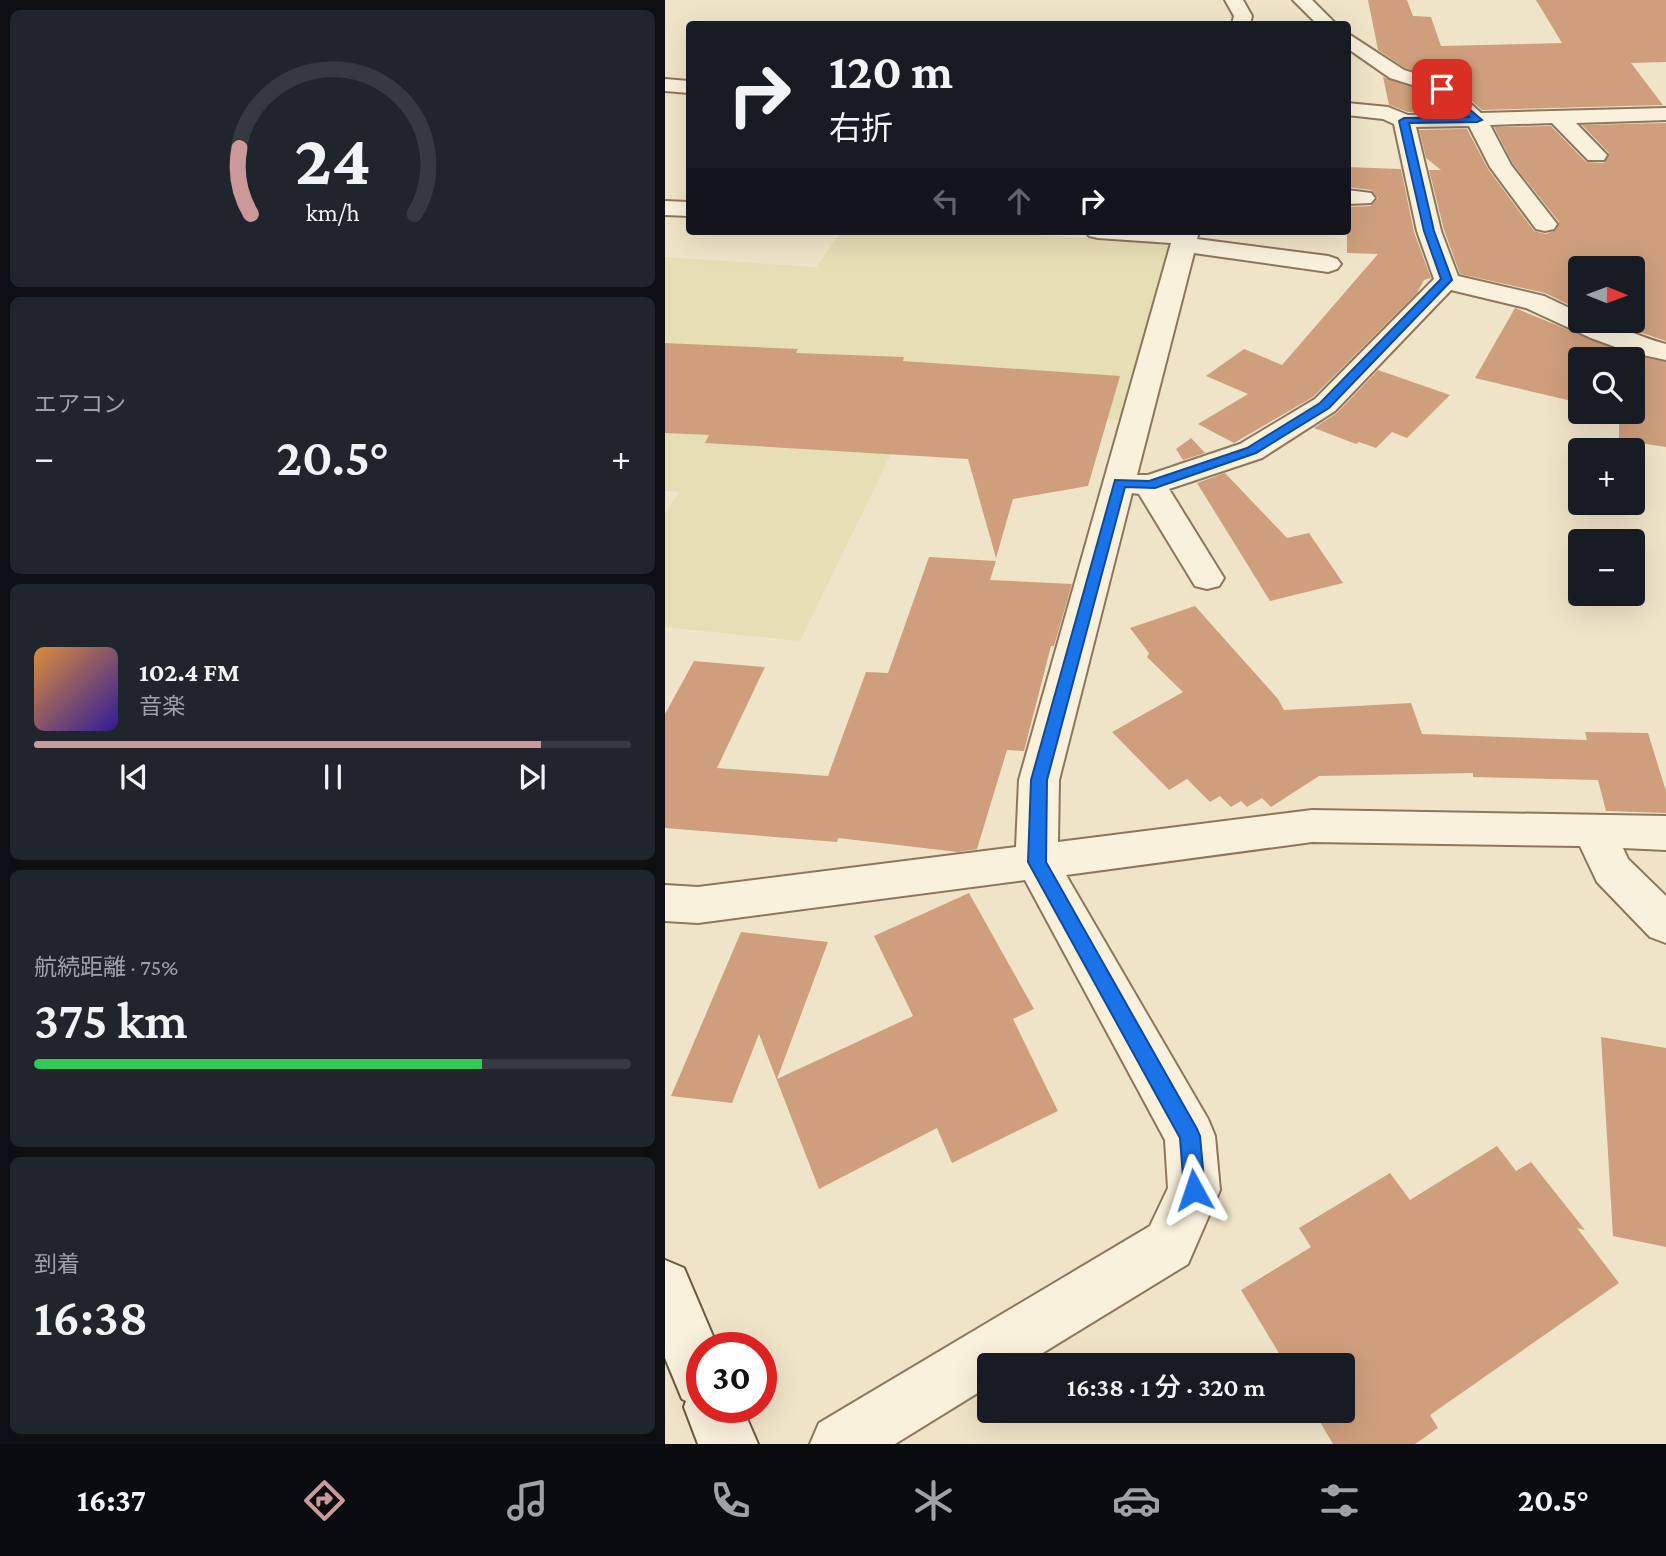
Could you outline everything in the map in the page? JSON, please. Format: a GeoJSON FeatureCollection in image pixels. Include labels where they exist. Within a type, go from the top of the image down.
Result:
{"type":"FeatureCollection","features":[{"type":"Feature","properties":{"kind":"street"},"geometry":{"type":"LineString","coordinates":[[1234,0],[1243,16],[1242,21]]}},
{"type":"Feature","properties":{"kind":"street"},"geometry":{"type":"LineString","coordinates":[[1302,0],[1324,21]]}},
{"type":"Feature","properties":{"kind":"street"},"geometry":{"type":"LineString","coordinates":[[1351,42],[1397,74],[1442,89],[1477,120],[1501,167],[1545,224]]}},
{"type":"Feature","properties":{"kind":"street"},"geometry":{"type":"LineString","coordinates":[[665,85],[686,87]]}},
{"type":"Feature","properties":{"kind":"street"},"geometry":{"type":"LineString","coordinates":[[1351,108],[1388,113],[1404,121],[1666,114]]}},
{"type":"Feature","properties":{"kind":"street"},"geometry":{"type":"LineString","coordinates":[[1559,118],[1596,155]]}},
{"type":"Feature","properties":{"kind":"street"},"geometry":{"type":"LineString","coordinates":[[1404,121],[1429,231],[1447,280],[1453,284],[1535,302],[1639,346],[1666,352]]}},
{"type":"Feature","properties":{"kind":"street"},"geometry":{"type":"LineString","coordinates":[[665,208],[686,209]]}},
{"type":"Feature","properties":{"kind":"street"},"geometry":{"type":"LineString","coordinates":[[1156,235],[1185,237],[1328,264]]}},
{"type":"Feature","properties":{"kind":"street"},"geometry":{"type":"LineString","coordinates":[[840,1444],[1169,1245],[1194,1190],[1190,1136],[1037,862],[1039,780],[1135,484],[1185,237]]}},
{"type":"Feature","properties":{"kind":"street"},"geometry":{"type":"LineString","coordinates":[[1135,484],[1251,450],[1325,405],[1447,280]]}},
{"type":"Feature","properties":{"kind":"street"},"geometry":{"type":"LineString","coordinates":[[1135,484],[1207,578]]}},
{"type":"Feature","properties":{"kind":"street"},"geometry":{"type":"LineString","coordinates":[[665,904],[698,905],[1225,835],[1312,827],[1594,830],[1666,834]]}},
{"type":"Feature","properties":{"kind":"street"},"geometry":{"type":"LineString","coordinates":[[1594,830],[1612,870],[1666,924]]}},
{"type":"Feature","properties":{"kind":"street"},"geometry":{"type":"LineString","coordinates":[[665,1287],[686,1339]]}},
{"type":"Feature","properties":{"kind":"street"},"geometry":{"type":"LineString","coordinates":[[719,1423],[728,1444]]}},
{"type":"Feature","properties":{"kind":"shaded area"},"geometry":{"type":"Polygon","coordinates":[[[839,235],[1033,235],[1171,243],[1121,420],[914,407],[800,641],[665,627],[665,514],[679,492],[665,491],[665,257],[816,267],[839,235]]]}},
{"type":"Feature","properties":{"kind":"building"},"geometry":{"type":"Polygon","coordinates":[[[1368,0],[1407,0],[1413,16],[1431,17],[1441,46],[1562,43],[1536,0],[1666,0],[1666,62],[1631,63],[1663,105],[1482,110],[1451,82],[1405,68],[1378,50],[1368,0]]]}},
{"type":"Feature","properties":{"kind":"building"},"geometry":{"type":"Polygon","coordinates":[[[1383,77],[1434,94],[1451,111],[1408,112],[1389,105],[1383,77]]]}},
{"type":"Feature","properties":{"kind":"building"},"geometry":{"type":"Polygon","coordinates":[[[1666,123],[1666,341],[1642,333],[1645,333],[1645,256],[1568,256],[1568,304],[1545,293],[1460,274],[1444,230],[1429,170],[1441,170],[1426,158],[1419,130],[1467,129],[1488,169],[1534,231],[1546,234],[1556,230],[1559,222],[1513,164],[1494,127],[1551,126],[1586,162],[1604,163],[1609,153],[1582,125],[1666,123]]]}},
{"type":"Feature","properties":{"kind":"building"},"geometry":{"type":"Polygon","coordinates":[[[1351,167],[1401,169],[1414,232],[1431,278],[1424,280],[1417,293],[1313,397],[1234,443],[1198,424],[1248,394],[1206,376],[1244,349],[1282,365],[1378,254],[1347,253],[1347,235],[1351,235],[1351,207],[1371,206],[1378,198],[1371,190],[1351,188],[1351,167]]]}},
{"type":"Feature","properties":{"kind":"building"},"geometry":{"type":"Polygon","coordinates":[[[1515,308],[1568,330],[1568,333],[1576,333],[1611,347],[1568,347],[1568,400],[1475,378],[1515,308]]]}},
{"type":"Feature","properties":{"kind":"building"},"geometry":{"type":"Polygon","coordinates":[[[665,343],[798,349],[796,353],[904,357],[903,361],[1120,376],[1088,486],[1013,499],[996,558],[968,459],[705,443],[709,435],[665,433],[665,343]]]}},
{"type":"Feature","properties":{"kind":"building"},"geometry":{"type":"Polygon","coordinates":[[[1645,358],[1666,362],[1666,447],[1645,444],[1645,438],[1619,438],[1619,424],[1645,424],[1645,358]]]}},
{"type":"Feature","properties":{"kind":"building"},"geometry":{"type":"Polygon","coordinates":[[[1378,370],[1450,395],[1407,438],[1392,432],[1376,448],[1359,442],[1356,444],[1314,428],[1337,413],[1378,370]]]}},
{"type":"Feature","properties":{"kind":"building"},"geometry":{"type":"Polygon","coordinates":[[[1191,438],[1205,453],[1183,460],[1176,449],[1191,438]]]}},
{"type":"Feature","properties":{"kind":"building"},"geometry":{"type":"Polygon","coordinates":[[[1225,473],[1287,538],[1309,533],[1343,583],[1270,601],[1197,483],[1225,473]]]}},
{"type":"Feature","properties":{"kind":"building"},"geometry":{"type":"Polygon","coordinates":[[[929,557],[996,561],[990,580],[1072,584],[1054,646],[1051,646],[1024,751],[1007,750],[977,849],[958,852],[838,838],[837,842],[665,828],[665,714],[694,661],[765,667],[717,768],[828,776],[866,672],[888,673],[929,557]]]}},
{"type":"Feature","properties":{"kind":"building"},"geometry":{"type":"Polygon","coordinates":[[[1195,606],[1278,699],[1284,710],[1411,703],[1422,734],[1587,740],[1585,732],[1648,733],[1666,791],[1666,813],[1606,811],[1598,780],[1473,777],[1473,773],[1319,776],[1271,807],[1262,798],[1247,807],[1241,801],[1231,807],[1220,796],[1210,802],[1187,779],[1169,790],[1112,732],[1183,692],[1147,657],[1149,653],[1130,628],[1195,606]]]}},
{"type":"Feature","properties":{"kind":"building"},"geometry":{"type":"Polygon","coordinates":[[[969,893],[1034,1009],[1013,1019],[1058,1111],[952,1163],[937,1128],[819,1189],[759,1034],[732,1103],[671,1096],[741,932],[828,942],[777,1079],[913,1016],[874,936],[969,893]]]}},
{"type":"Feature","properties":{"kind":"building"},"geometry":{"type":"Polygon","coordinates":[[[1601,1037],[1666,1048],[1666,1247],[1613,1236],[1601,1037]]]}},
{"type":"Feature","properties":{"kind":"building"},"geometry":{"type":"Polygon","coordinates":[[[1497,1146],[1516,1171],[1531,1162],[1585,1230],[1577,1228],[1619,1283],[1430,1415],[1438,1428],[1415,1444],[1333,1444],[1321,1423],[1355,1423],[1355,1353],[1279,1353],[1241,1290],[1311,1247],[1299,1228],[1390,1173],[1410,1200],[1497,1146]]]}},
{"type":"Feature","properties":{"kind":"route"},"geometry":{"type":"LineString","coordinates":[[1194,1190],[1190,1136],[1037,862],[1039,780],[1119,483],[1150,485],[1251,450],[1325,405],[1447,280],[1429,231],[1404,121],[1477,120],[1442,89]]}}]}
